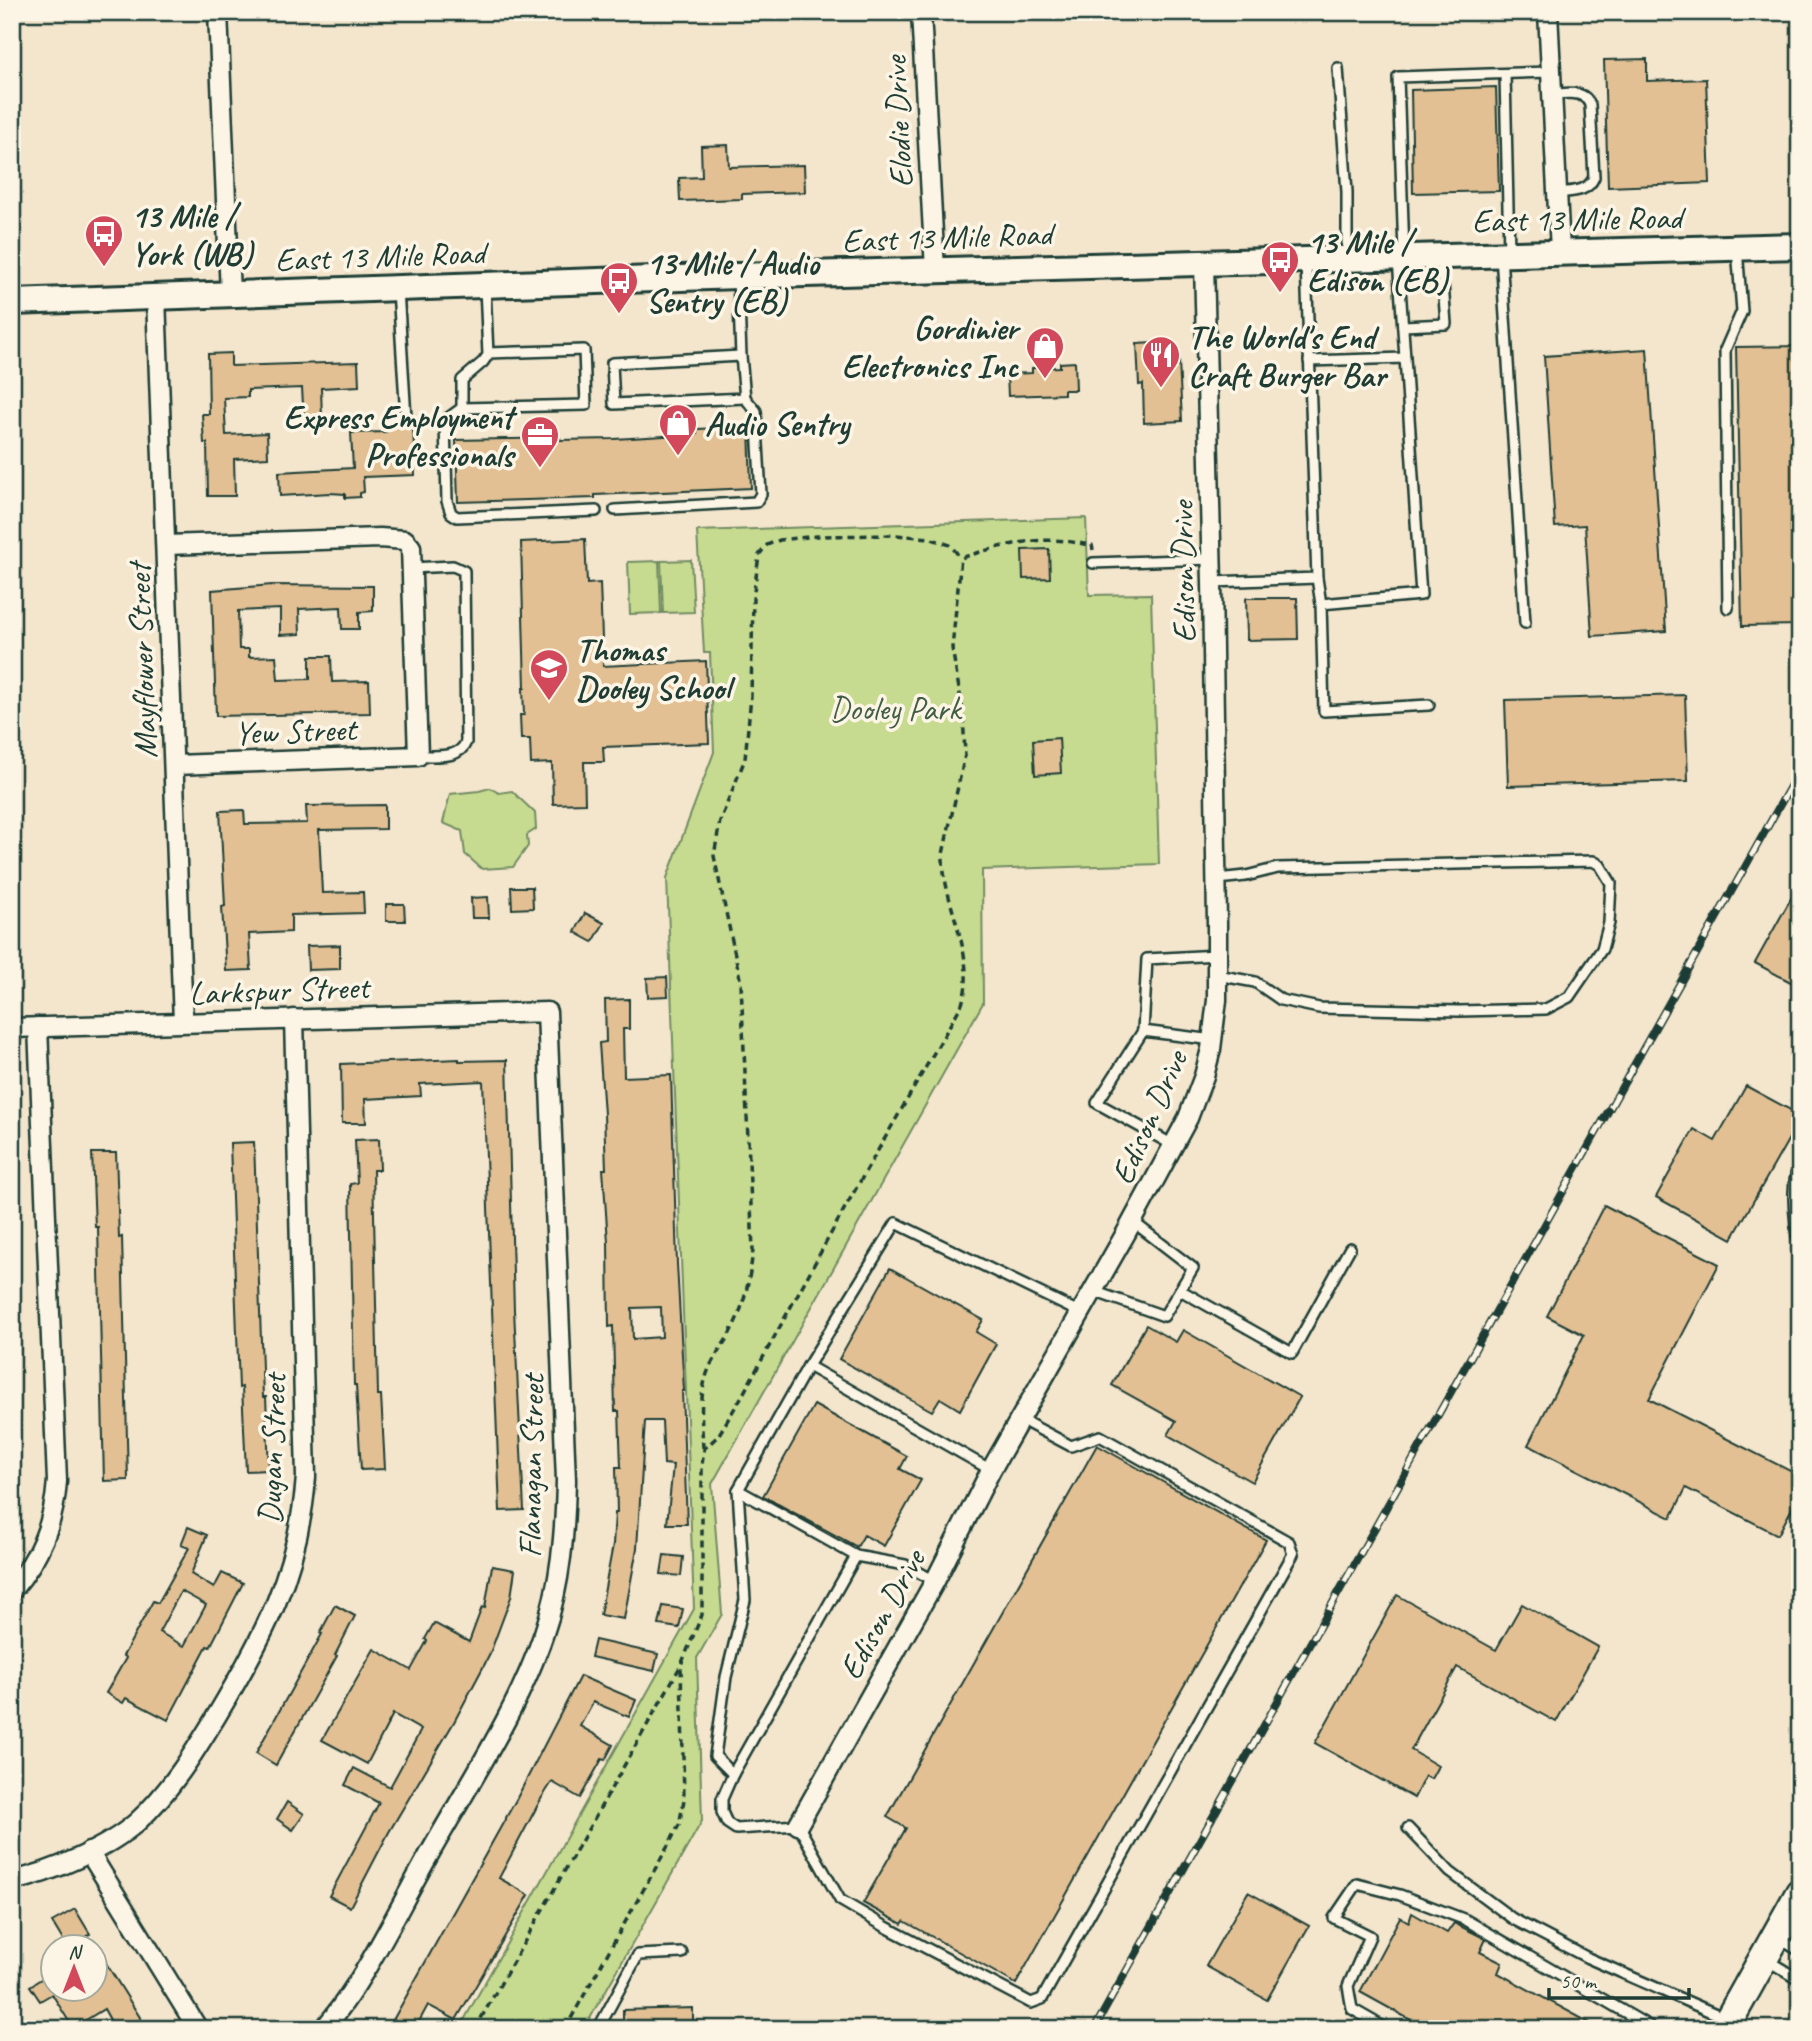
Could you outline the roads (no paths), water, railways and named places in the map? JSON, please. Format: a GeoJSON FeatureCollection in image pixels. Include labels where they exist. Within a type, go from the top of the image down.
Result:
{"type":"FeatureCollection","features":[{"type":"Feature","properties":{"kind":"main road","name":"East 13 Mile Road"},"geometry":{"type":"LineString","coordinates":[[12,302],[737,276],[1800,246]]}},
{"type":"Feature","properties":{"kind":"main road"},"geometry":{"type":"LineString","coordinates":[[1727,2024],[1800,1893]]}},
{"type":"Feature","properties":{"kind":"street"},"geometry":{"type":"LineString","coordinates":[[218,12],[230,294]]}},
{"type":"Feature","properties":{"kind":"street","name":"Elodie Drive"},"geometry":{"type":"LineString","coordinates":[[921,12],[935,270]]}},
{"type":"Feature","properties":{"kind":"street"},"geometry":{"type":"LineString","coordinates":[[1548,12],[1560,251]]}},
{"type":"Feature","properties":{"kind":"street","name":"Edison Drive"},"geometry":{"type":"LineString","coordinates":[[798,1825],[934,1581],[991,1469],[1081,1313],[1188,1118],[1204,1076],[1213,1040],[1217,975],[1217,879],[1204,262]]}},
{"type":"Feature","properties":{"kind":"street","name":"Mayflower Street"},"geometry":{"type":"LineString","coordinates":[[156,297],[183,1021]]}},
{"type":"Feature","properties":{"kind":"street"},"geometry":{"type":"LineString","coordinates":[[166,545],[380,538],[408,542],[411,547],[418,756]]}},
{"type":"Feature","properties":{"kind":"street","name":"Yew Street"},"geometry":{"type":"LineString","coordinates":[[175,765],[418,756]]}},
{"type":"Feature","properties":{"kind":"street","name":"Larkspur Street"},"geometry":{"type":"LineString","coordinates":[[12,1028],[547,1012]]}},
{"type":"Feature","properties":{"kind":"street","name":"Flanagan Street"},"geometry":{"type":"LineString","coordinates":[[324,2029],[362,1975],[507,1715],[535,1657],[553,1603],[563,1544],[566,1480],[547,1012]]}},
{"type":"Feature","properties":{"kind":"street","name":"Dugan Street"},"geometry":{"type":"LineString","coordinates":[[12,1881],[47,1871],[89,1852],[136,1823],[166,1791],[194,1752],[266,1628],[288,1575],[298,1544],[304,1508],[306,1466],[294,1019]]}},
{"type":"Feature","properties":{"kind":"street"},"geometry":{"type":"LineString","coordinates":[[12,1590],[25,1574],[44,1541],[51,1521],[57,1481],[38,1027]]}},
{"type":"Feature","properties":{"kind":"street"},"geometry":{"type":"LineString","coordinates":[[89,1852],[198,2029]]}},
{"type":"Feature","properties":{"kind":"lane"},"geometry":{"type":"LineString","coordinates":[[1338,68],[1346,192],[1347,258]]}},
{"type":"Feature","properties":{"kind":"lane"},"geometry":{"type":"LineString","coordinates":[[1321,604],[1421,596],[1403,326],[1398,77],[1550,72]]}},
{"type":"Feature","properties":{"kind":"lane"},"geometry":{"type":"LineString","coordinates":[[1505,74],[1505,253],[1525,623]]}},
{"type":"Feature","properties":{"kind":"lane"},"geometry":{"type":"LineString","coordinates":[[1552,94],[1583,94],[1587,97],[1590,105],[1594,177],[1591,185],[1585,189],[1556,193]]}},
{"type":"Feature","properties":{"kind":"lane"},"geometry":{"type":"LineString","coordinates":[[1728,608],[1725,350],[1742,310],[1737,248]]}},
{"type":"Feature","properties":{"kind":"lane"},"geometry":{"type":"LineString","coordinates":[[1403,326],[1446,324],[1441,255]]}},
{"type":"Feature","properties":{"kind":"lane"},"geometry":{"type":"LineString","coordinates":[[1306,259],[1324,711],[1429,705]]}},
{"type":"Feature","properties":{"kind":"lane"},"geometry":{"type":"LineString","coordinates":[[615,510],[756,502],[761,494],[756,411],[746,398],[741,356],[737,276]]}},
{"type":"Feature","properties":{"kind":"lane"},"geometry":{"type":"LineString","coordinates":[[462,408],[462,380],[483,362],[488,353],[485,285]]}},
{"type":"Feature","properties":{"kind":"lane"},"geometry":{"type":"LineString","coordinates":[[398,288],[406,418]]}},
{"type":"Feature","properties":{"kind":"lane"},"geometry":{"type":"LineString","coordinates":[[488,353],[584,350],[586,405],[462,408],[447,418],[447,501],[451,513],[457,517],[597,511]]}},
{"type":"Feature","properties":{"kind":"lane"},"geometry":{"type":"LineString","coordinates":[[741,356],[612,363],[614,404],[746,398]]}},
{"type":"Feature","properties":{"kind":"lane"},"geometry":{"type":"LineString","coordinates":[[1309,361],[1405,358]]}},
{"type":"Feature","properties":{"kind":"lane"},"geometry":{"type":"LineString","coordinates":[[1093,563],[1212,559]]}},
{"type":"Feature","properties":{"kind":"lane"},"geometry":{"type":"LineString","coordinates":[[411,568],[453,566],[464,571],[467,741],[464,748],[455,755],[418,756]]}},
{"type":"Feature","properties":{"kind":"lane"},"geometry":{"type":"LineString","coordinates":[[1212,582],[1317,579]]}},
{"type":"Feature","properties":{"kind":"lane"},"geometry":{"type":"LineString","coordinates":[[1217,879],[1246,876],[1278,868],[1593,861],[1600,865],[1611,883],[1609,923],[1602,948],[1569,997],[1546,1009],[1446,1011],[1319,1008],[1281,1000],[1255,982],[1217,975]]}},
{"type":"Feature","properties":{"kind":"lane"},"geometry":{"type":"LineString","coordinates":[[1173,1145],[1097,1103],[1143,1031],[1147,959],[1217,955]]}},
{"type":"Feature","properties":{"kind":"lane"},"geometry":{"type":"LineString","coordinates":[[1143,1031],[1213,1040]]}},
{"type":"Feature","properties":{"kind":"lane"},"geometry":{"type":"LineString","coordinates":[[1800,1163],[1795,1172],[1794,1200],[1797,1236],[1800,1238]]}},
{"type":"Feature","properties":{"kind":"lane"},"geometry":{"type":"LineString","coordinates":[[1093,1291],[1164,1316],[1193,1268],[1132,1221]]}},
{"type":"Feature","properties":{"kind":"lane"},"geometry":{"type":"LineString","coordinates":[[733,1774],[715,1756],[726,1677],[746,1600],[738,1490],[808,1366],[896,1223],[1081,1313]]}},
{"type":"Feature","properties":{"kind":"lane"},"geometry":{"type":"LineString","coordinates":[[1180,1290],[1292,1353],[1350,1248]]}},
{"type":"Feature","properties":{"kind":"lane"},"geometry":{"type":"LineString","coordinates":[[808,1366],[991,1469]]}},
{"type":"Feature","properties":{"kind":"lane"},"geometry":{"type":"LineString","coordinates":[[856,1556],[733,1774],[722,1799],[722,1812],[727,1823],[736,1829],[798,1825],[840,1900],[1031,2003],[1042,1999],[1293,1554],[1289,1542],[1100,1436],[1071,1446],[1020,1419]]}},
{"type":"Feature","properties":{"kind":"lane"},"geometry":{"type":"LineString","coordinates":[[738,1490],[856,1556],[905,1566],[934,1581]]}},
{"type":"Feature","properties":{"kind":"lane"},"geometry":{"type":"LineString","coordinates":[[1408,1828],[1450,1872],[1513,1919],[1727,2024]]}},
{"type":"Feature","properties":{"kind":"lane"},"geometry":{"type":"LineString","coordinates":[[1387,2029],[1352,2009],[1348,1986],[1370,1936],[1334,1918],[1357,1884],[1400,1895],[1466,1920],[1654,2029]]}},
{"type":"Feature","properties":{"kind":"lane"},"geometry":{"type":"LineString","coordinates":[[1769,1948],[1800,1951]]}},
{"type":"Feature","properties":{"kind":"lane"},"geometry":{"type":"LineString","coordinates":[[1769,1948],[1800,1980]]}},
{"type":"Feature","properties":{"kind":"lane"},"geometry":{"type":"LineString","coordinates":[[598,2029],[638,1955],[682,1953]]}},
{"type":"Feature","properties":{"kind":"railway"},"geometry":{"type":"LineString","coordinates":[[1094,2029],[1800,769]]}},
{"type":"Feature","properties":{"kind":"place","name":"13 Mile / York (WB)"},"geometry":{"type":"Point","coordinates":[104,268]}},
{"type":"Feature","properties":{"kind":"place","name":"13 Mile / Edison (EB)"},"geometry":{"type":"Point","coordinates":[1280,294]}},
{"type":"Feature","properties":{"kind":"place","name":"13 Mile / Audio Sentry (EB)"},"geometry":{"type":"Point","coordinates":[619,315]}},
{"type":"Feature","properties":{"kind":"place","name":"Gordinier Electronics Inc"},"geometry":{"type":"Point","coordinates":[1045,380]}},
{"type":"Feature","properties":{"kind":"place","name":"The World's End Craft Burger Bar"},"geometry":{"type":"Point","coordinates":[1161,389]}},
{"type":"Feature","properties":{"kind":"place","name":"Audio Sentry"},"geometry":{"type":"Point","coordinates":[678,457]}},
{"type":"Feature","properties":{"kind":"place","name":"Express Employment Professionals"},"geometry":{"type":"Point","coordinates":[540,469]}},
{"type":"Feature","properties":{"kind":"place","name":"Thomas Dooley School"},"geometry":{"type":"Point","coordinates":[549,702]}},
{"type":"Feature","properties":{"kind":"park label","name":"Dooley Park"},"geometry":{"type":"Point","coordinates":[895,708]}}]}
